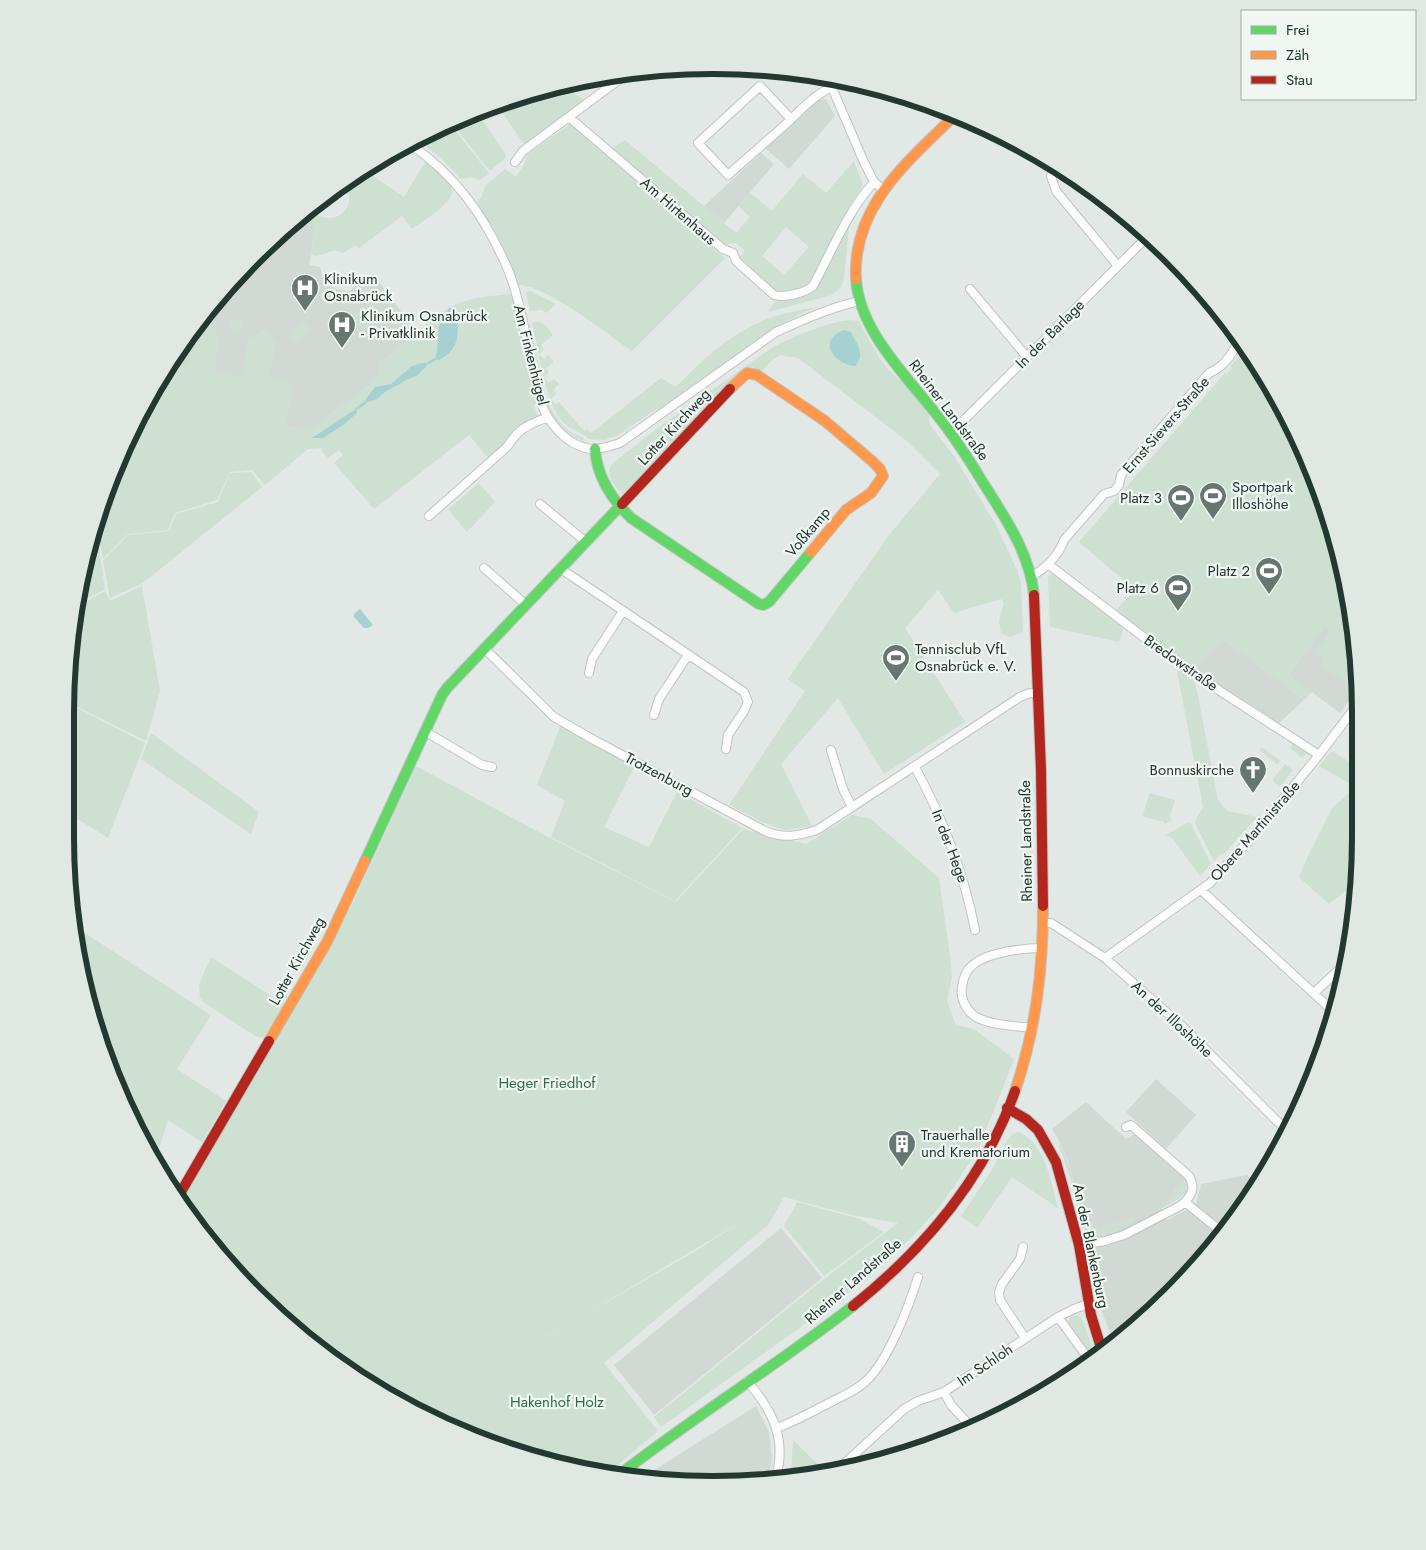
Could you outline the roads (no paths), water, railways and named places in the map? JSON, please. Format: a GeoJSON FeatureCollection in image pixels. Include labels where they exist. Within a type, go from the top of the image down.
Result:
{"type":"FeatureCollection","features":[{"type":"Feature","properties":{"kind":"street"},"geometry":{"type":"LineString","coordinates":[[515,162],[523,151],[616,81]]}},
{"type":"Feature","properties":{"kind":"street"},"geometry":{"type":"LineString","coordinates":[[791,119],[760,86],[698,143],[728,176],[821,92],[832,87],[874,182],[884,190]]}},
{"type":"Feature","properties":{"kind":"street","name":"Am Hirtenhaus"},"geometry":{"type":"LineString","coordinates":[[569,117],[723,249],[733,253],[736,261],[774,295],[780,297],[808,290],[813,286],[846,222],[862,195],[874,182]]}},
{"type":"Feature","properties":{"kind":"street","name":"Rheiner Landstraße"},"geometry":{"type":"LineString","coordinates":[[626,1470],[689,1421],[810,1338],[888,1274],[924,1238],[967,1186],[986,1154],[1020,1076],[1033,1028],[1038,998],[1042,923],[1039,693],[1032,576],[1026,559],[1005,516],[951,433],[879,340],[860,301],[857,283],[856,268],[860,240],[866,223],[884,190],[951,119]]}},
{"type":"Feature","properties":{"kind":"street","name":"Am Finkenhügel"},"geometry":{"type":"LineString","coordinates":[[415,148],[444,170],[465,193],[495,243],[514,289],[539,398],[548,417],[558,431],[568,439],[585,448],[595,449]]}},
{"type":"Feature","properties":{"kind":"street"},"geometry":{"type":"LineString","coordinates":[[1051,176],[1056,191],[1118,266]]}},
{"type":"Feature","properties":{"kind":"street","name":"In der Barlage"},"geometry":{"type":"LineString","coordinates":[[951,433],[1143,241]]}},
{"type":"Feature","properties":{"kind":"street"},"geometry":{"type":"LineString","coordinates":[[970,289],[1026,357]]}},
{"type":"Feature","properties":{"kind":"street"},"geometry":{"type":"LineString","coordinates":[[619,507],[597,469],[595,449],[607,448],[620,443],[776,332],[810,317],[860,301]]}},
{"type":"Feature","properties":{"kind":"street","name":"Ernst-Sievers-Straße"},"geometry":{"type":"LineString","coordinates":[[1032,576],[1048,564],[1062,548],[1064,540],[1104,494],[1114,491],[1119,485],[1121,475],[1209,373],[1218,369],[1233,351],[1235,344]]}},
{"type":"Feature","properties":{"kind":"street","name":"Lotter Kirchweg"},"geometry":{"type":"LineString","coordinates":[[181,1192],[327,942],[442,695],[743,376],[747,373],[753,373]]}},
{"type":"Feature","properties":{"kind":"street","name":"Voßkamp"},"geometry":{"type":"LineString","coordinates":[[619,507],[631,518],[759,604],[763,605],[769,602],[846,510],[871,493],[883,476],[881,470],[867,457],[816,414],[753,373]]}},
{"type":"Feature","properties":{"kind":"street"},"geometry":{"type":"LineString","coordinates":[[429,516],[507,447],[515,435],[524,427],[548,417]]}},
{"type":"Feature","properties":{"kind":"street"},"geometry":{"type":"LineString","coordinates":[[540,504],[586,542]]}},
{"type":"Feature","properties":{"kind":"street","name":"Bredowstraße"},"geometry":{"type":"LineString","coordinates":[[1048,564],[1146,639],[1220,691],[1319,755]]}},
{"type":"Feature","properties":{"kind":"street"},"geometry":{"type":"LineString","coordinates":[[484,568],[526,605]]}},
{"type":"Feature","properties":{"kind":"street"},"geometry":{"type":"LineString","coordinates":[[561,569],[744,692],[748,702],[728,735],[726,749]]}},
{"type":"Feature","properties":{"kind":"street"},"geometry":{"type":"LineString","coordinates":[[589,673],[592,659],[623,611]]}},
{"type":"Feature","properties":{"kind":"street","name":"Trotzenburg"},"geometry":{"type":"LineString","coordinates":[[485,649],[554,717],[776,836],[797,836],[817,830],[1020,697],[1030,693],[1039,693]]}},
{"type":"Feature","properties":{"kind":"street"},"geometry":{"type":"LineString","coordinates":[[654,714],[659,699],[688,655]]}},
{"type":"Feature","properties":{"kind":"street","name":"Obere Martinistraße"},"geometry":{"type":"LineString","coordinates":[[1105,958],[1210,883],[1254,835],[1352,712]]}},
{"type":"Feature","properties":{"kind":"street"},"geometry":{"type":"LineString","coordinates":[[426,732],[482,765],[492,767]]}},
{"type":"Feature","properties":{"kind":"street"},"geometry":{"type":"LineString","coordinates":[[831,750],[843,789],[852,807]]}},
{"type":"Feature","properties":{"kind":"street","name":"In der Hege"},"geometry":{"type":"LineString","coordinates":[[915,767],[933,800],[952,845],[966,886],[975,930]]}},
{"type":"Feature","properties":{"kind":"street"},"geometry":{"type":"LineString","coordinates":[[1200,890],[1329,1007]]}},
{"type":"Feature","properties":{"kind":"street","name":"An der Illoshöhe"},"geometry":{"type":"LineString","coordinates":[[1042,923],[1051,923],[1105,958],[1182,1026],[1281,1125],[1284,1124]]}},
{"type":"Feature","properties":{"kind":"street"},"geometry":{"type":"LineString","coordinates":[[1033,1028],[991,1022],[978,1018],[966,1008],[961,990],[969,970],[975,963],[983,959],[1020,950],[1042,948]]}},
{"type":"Feature","properties":{"kind":"street"},"geometry":{"type":"LineString","coordinates":[[1314,993],[1338,972]]}},
{"type":"Feature","properties":{"kind":"street","name":"An der Blankenburg"},"geometry":{"type":"LineString","coordinates":[[1007,1108],[1026,1119],[1038,1130],[1048,1146],[1061,1176],[1079,1245],[1093,1327],[1100,1346]]}},
{"type":"Feature","properties":{"kind":"street"},"geometry":{"type":"LineString","coordinates":[[1079,1245],[1105,1241],[1124,1235],[1180,1206],[1186,1202],[1193,1190],[1193,1183],[1189,1176],[1131,1125],[1126,1127]]}},
{"type":"Feature","properties":{"kind":"street"},"geometry":{"type":"LineString","coordinates":[[1186,1202],[1218,1229]]}},
{"type":"Feature","properties":{"kind":"street","name":"Im Schloh"},"geometry":{"type":"LineString","coordinates":[[1023,1247],[1020,1259],[1002,1284],[999,1292],[1000,1300],[1025,1338]]}},
{"type":"Feature","properties":{"kind":"street"},"geometry":{"type":"LineString","coordinates":[[777,1428],[791,1423],[851,1392],[865,1382],[876,1370],[890,1345],[918,1277]]}},
{"type":"Feature","properties":{"kind":"street","name":"Im Schloh"},"geometry":{"type":"LineString","coordinates":[[846,1462],[904,1409],[918,1401],[944,1392],[1058,1317],[1088,1304]]}},
{"type":"Feature","properties":{"kind":"street"},"geometry":{"type":"LineString","coordinates":[[1058,1317],[1087,1355]]}},
{"type":"Feature","properties":{"kind":"street"},"geometry":{"type":"LineString","coordinates":[[747,1381],[759,1396],[777,1428],[780,1445],[780,1465],[777,1473]]}},
{"type":"Feature","properties":{"kind":"street"},"geometry":{"type":"LineString","coordinates":[[944,1392],[951,1405],[968,1423]]}},
{"type":"Feature","properties":{"kind":"water"},"geometry":{"type":"Polygon","coordinates":[[[449,308],[456,309],[457,339],[455,345],[446,356],[439,360],[435,359],[439,326],[449,308]]]}},
{"type":"Feature","properties":{"kind":"water"},"geometry":{"type":"Polygon","coordinates":[[[844,330],[851,332],[859,349],[860,357],[855,366],[840,361],[831,351],[831,340],[836,334],[844,330]]]}},
{"type":"Feature","properties":{"kind":"water"},"geometry":{"type":"Polygon","coordinates":[[[429,363],[417,376],[385,392],[377,399],[365,403],[375,387],[391,384],[412,366],[429,363]]]}},
{"type":"Feature","properties":{"kind":"water"},"geometry":{"type":"Polygon","coordinates":[[[356,409],[357,413],[343,425],[323,438],[312,438],[356,409]]]}},
{"type":"Feature","properties":{"kind":"water"},"geometry":{"type":"Polygon","coordinates":[[[360,609],[373,625],[368,628],[364,628],[354,617],[354,614],[360,609]]]}},
{"type":"Feature","properties":{"kind":"waterway"},"geometry":{"type":"LineString","coordinates":[[429,363],[435,359]]}},
{"type":"Feature","properties":{"kind":"waterway"},"geometry":{"type":"LineString","coordinates":[[356,409],[365,403]]}},
{"type":"Feature","properties":{"kind":"place","name":"Klinikum Osnabrück"},"geometry":{"type":"Point","coordinates":[305,312]}},
{"type":"Feature","properties":{"kind":"place","name":"Klinikum Osnabrück - Privatklinik"},"geometry":{"type":"Point","coordinates":[342,349]}},
{"type":"Feature","properties":{"kind":"place","name":"Sportpark Illoshöhe"},"geometry":{"type":"Point","coordinates":[1213,520]}},
{"type":"Feature","properties":{"kind":"place","name":"Platz 3"},"geometry":{"type":"Point","coordinates":[1181,522]}},
{"type":"Feature","properties":{"kind":"place","name":"Platz 2"},"geometry":{"type":"Point","coordinates":[1269,595]}},
{"type":"Feature","properties":{"kind":"place","name":"Platz 6"},"geometry":{"type":"Point","coordinates":[1178,612]}},
{"type":"Feature","properties":{"kind":"place","name":"Tennisclub VfL Osnabrück e. V."},"geometry":{"type":"Point","coordinates":[896,682]}},
{"type":"Feature","properties":{"kind":"place","name":"Bonnuskirche"},"geometry":{"type":"Point","coordinates":[1253,794]}},
{"type":"Feature","properties":{"kind":"place","name":"Trauerhalle und Krematorium"},"geometry":{"type":"Point","coordinates":[902,1168]}},
{"type":"Feature","properties":{"kind":"park label","name":"Heger Friedhof"},"geometry":{"type":"Point","coordinates":[547,1083]}},
{"type":"Feature","properties":{"kind":"park label","name":"Hakenhof Holz"},"geometry":{"type":"Point","coordinates":[557,1402]}}]}
